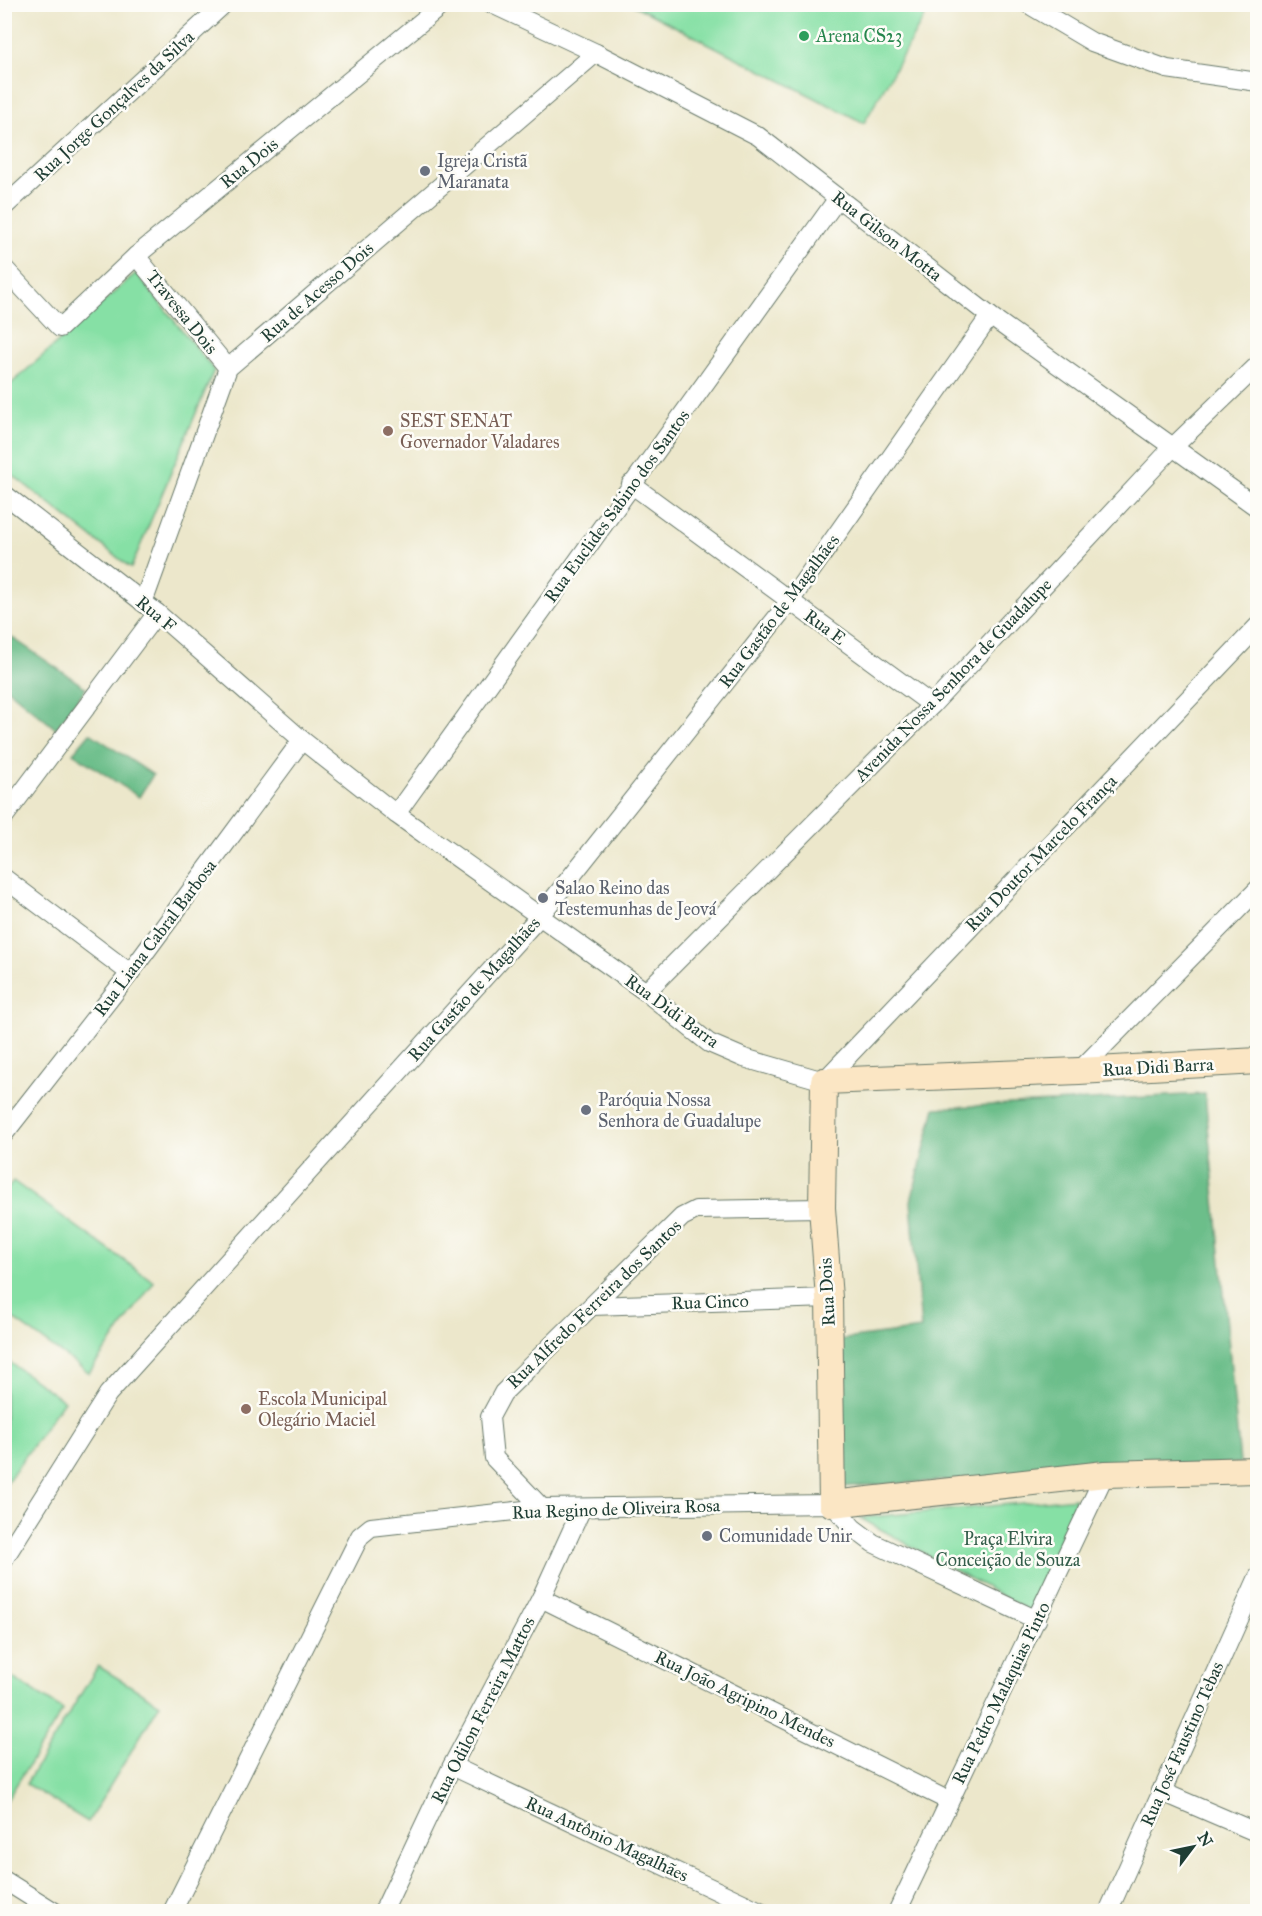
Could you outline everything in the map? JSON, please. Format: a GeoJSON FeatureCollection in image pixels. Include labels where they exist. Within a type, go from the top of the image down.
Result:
{"type":"FeatureCollection","features":[{"type":"Feature","properties":{"kind":"street","name":"Rua Jorge Gonçalves da Silva"},"geometry":{"type":"LineString","coordinates":[[4,207],[224,4]]}},
{"type":"Feature","properties":{"kind":"street","name":"Rua Dois"},"geometry":{"type":"LineString","coordinates":[[4,268],[60,328],[136,256],[443,4]]}},
{"type":"Feature","properties":{"kind":"street","name":"Rua Gilson Motta"},"geometry":{"type":"LineString","coordinates":[[492,4],[596,53],[758,136],[990,316],[1257,508]]}},
{"type":"Feature","properties":{"kind":"street"},"geometry":{"type":"LineString","coordinates":[[1028,4],[1092,42],[1167,69],[1257,82]]}},
{"type":"Feature","properties":{"kind":"street","name":"Rua de Acesso Dois"},"geometry":{"type":"LineString","coordinates":[[4,817],[150,608],[228,368],[596,53]]}},
{"type":"Feature","properties":{"kind":"street","name":"Rua Euclides Sabino dos Santos"},"geometry":{"type":"LineString","coordinates":[[396,814],[838,198]]}},
{"type":"Feature","properties":{"kind":"street","name":"Travessa Dois"},"geometry":{"type":"LineString","coordinates":[[136,256],[228,368]]}},
{"type":"Feature","properties":{"kind":"street","name":"Rua Gastão de Magalhães"},"geometry":{"type":"LineString","coordinates":[[4,1559],[108,1394],[539,917],[790,601],[990,316]]}},
{"type":"Feature","properties":{"kind":"street","name":"Avenida Nossa Senhora de Guadalupe"},"geometry":{"type":"LineString","coordinates":[[646,992],[932,705],[1173,447],[1257,365]]}},
{"type":"Feature","properties":{"kind":"street","name":"Rua E"},"geometry":{"type":"LineString","coordinates":[[631,484],[932,705]]}},
{"type":"Feature","properties":{"kind":"street","name":"Rua F"},"geometry":{"type":"LineString","coordinates":[[5,496],[150,608],[302,740]]}},
{"type":"Feature","properties":{"kind":"street","name":"Rua Doutor Marcelo França"},"geometry":{"type":"LineString","coordinates":[[824,1081],[1257,626]]}},
{"type":"Feature","properties":{"kind":"street","name":"Rua Didi Barra"},"geometry":{"type":"LineString","coordinates":[[302,740],[396,814],[646,992],[709,1043],[744,1058],[824,1081],[1079,1071],[1257,1060]]}},
{"type":"Feature","properties":{"kind":"street","name":"Rua Liana Cabral Barbosa"},"geometry":{"type":"LineString","coordinates":[[4,1134],[130,973],[302,740]]}},
{"type":"Feature","properties":{"kind":"street"},"geometry":{"type":"LineString","coordinates":[[4,878],[130,973]]}},
{"type":"Feature","properties":{"kind":"street"},"geometry":{"type":"LineString","coordinates":[[1079,1071],[1257,889]]}},
{"type":"Feature","properties":{"kind":"street","name":"Rua Dois"},"geometry":{"type":"LineString","coordinates":[[824,1081],[822,1208],[829,1298],[832,1503]]}},
{"type":"Feature","properties":{"kind":"street","name":"Rua Alfredo Ferreira dos Santos"},"geometry":{"type":"LineString","coordinates":[[542,1508],[494,1458],[490,1417],[503,1393],[682,1217],[696,1210],[822,1208]]}},
{"type":"Feature","properties":{"kind":"street","name":"Rua Cinco"},"geometry":{"type":"LineString","coordinates":[[592,1306],[829,1298]]}},
{"type":"Feature","properties":{"kind":"street","name":"Rua Regino de Oliveira Rosa"},"geometry":{"type":"LineString","coordinates":[[172,1911],[360,1536],[371,1527],[542,1508],[832,1503],[1105,1474],[1257,1470]]}},
{"type":"Feature","properties":{"kind":"street","name":"Rua Pedro Malaquias Pinto"},"geometry":{"type":"LineString","coordinates":[[897,1911],[1105,1474]]}},
{"type":"Feature","properties":{"kind":"street"},"geometry":{"type":"LineString","coordinates":[[832,1503],[853,1528],[873,1543],[1037,1620]]}},
{"type":"Feature","properties":{"kind":"street","name":"Rua Odilon Ferreira Mattos"},"geometry":{"type":"LineString","coordinates":[[383,1911],[452,1766],[541,1598],[582,1508]]}},
{"type":"Feature","properties":{"kind":"street","name":"Rua José Faustino Tebas"},"geometry":{"type":"LineString","coordinates":[[1108,1911],[1257,1577]]}},
{"type":"Feature","properties":{"kind":"street","name":"Rua João Agripino Mendes"},"geometry":{"type":"LineString","coordinates":[[541,1598],[949,1801]]}},
{"type":"Feature","properties":{"kind":"street","name":"Rua Antônio Magalhães"},"geometry":{"type":"LineString","coordinates":[[452,1766],[762,1911]]}},
{"type":"Feature","properties":{"kind":"street"},"geometry":{"type":"LineString","coordinates":[[1160,1791],[1257,1833]]}},
{"type":"Feature","properties":{"kind":"street"},"geometry":{"type":"LineString","coordinates":[[4,1880],[55,1911]]}},
{"type":"Feature","properties":{"kind":"green space","name":"Arena CS23"},"geometry":{"type":"Polygon","coordinates":[[[931,4],[864,123],[633,5],[931,4]]]}},
{"type":"Feature","properties":{"kind":"green space"},"geometry":{"type":"Polygon","coordinates":[[[136,273],[214,370],[131,568],[5,469],[4,390],[136,273]]]}},
{"type":"Feature","properties":{"kind":"green space"},"geometry":{"type":"Polygon","coordinates":[[[4,632],[86,688],[56,729],[5,687],[4,632]]]}},
{"type":"Feature","properties":{"kind":"green space"},"geometry":{"type":"Polygon","coordinates":[[[90,733],[153,775],[139,797],[73,753],[90,733]]]}},
{"type":"Feature","properties":{"kind":"green space"},"geometry":{"type":"Polygon","coordinates":[[[1205,1094],[1240,1463],[839,1487],[838,1340],[921,1329],[911,1201],[935,1108],[1205,1094]]]}},
{"type":"Feature","properties":{"kind":"green space"},"geometry":{"type":"Polygon","coordinates":[[[13,1181],[154,1282],[89,1373],[5,1313],[5,1193],[13,1181]]]}},
{"type":"Feature","properties":{"kind":"green space"},"geometry":{"type":"Polygon","coordinates":[[[5,1359],[64,1401],[5,1485],[5,1359]]]}},
{"type":"Feature","properties":{"kind":"green space","name":"Praça Elvira Conceição de Souza"},"geometry":{"type":"Polygon","coordinates":[[[1076,1498],[1031,1612],[860,1518],[1076,1498]]]}},
{"type":"Feature","properties":{"kind":"green space"},"geometry":{"type":"Polygon","coordinates":[[[98,1666],[160,1704],[88,1822],[26,1784],[98,1666]]]}},
{"type":"Feature","properties":{"kind":"green space"},"geometry":{"type":"Polygon","coordinates":[[[5,1673],[63,1710],[5,1803],[5,1673]]]}},
{"type":"Feature","properties":{"kind":"place","name":"Arena CS23"},"geometry":{"type":"Point","coordinates":[804,36]}},
{"type":"Feature","properties":{"kind":"place","name":"Igreja Cristã Maranata"},"geometry":{"type":"Point","coordinates":[425,171]}},
{"type":"Feature","properties":{"kind":"place","name":"SEST SENAT Governador Valadares"},"geometry":{"type":"Point","coordinates":[388,431]}},
{"type":"Feature","properties":{"kind":"place","name":"Salao Reino das Testemunhas de Jeová"},"geometry":{"type":"Point","coordinates":[543,898]}},
{"type":"Feature","properties":{"kind":"place","name":"Paróquia Nossa Senhora de Guadalupe"},"geometry":{"type":"Point","coordinates":[586,1110]}},
{"type":"Feature","properties":{"kind":"place","name":"Escola Municipal Olegário Maciel"},"geometry":{"type":"Point","coordinates":[246,1409]}},
{"type":"Feature","properties":{"kind":"place","name":"Comunidade Unir"},"geometry":{"type":"Point","coordinates":[707,1536]}}]}
